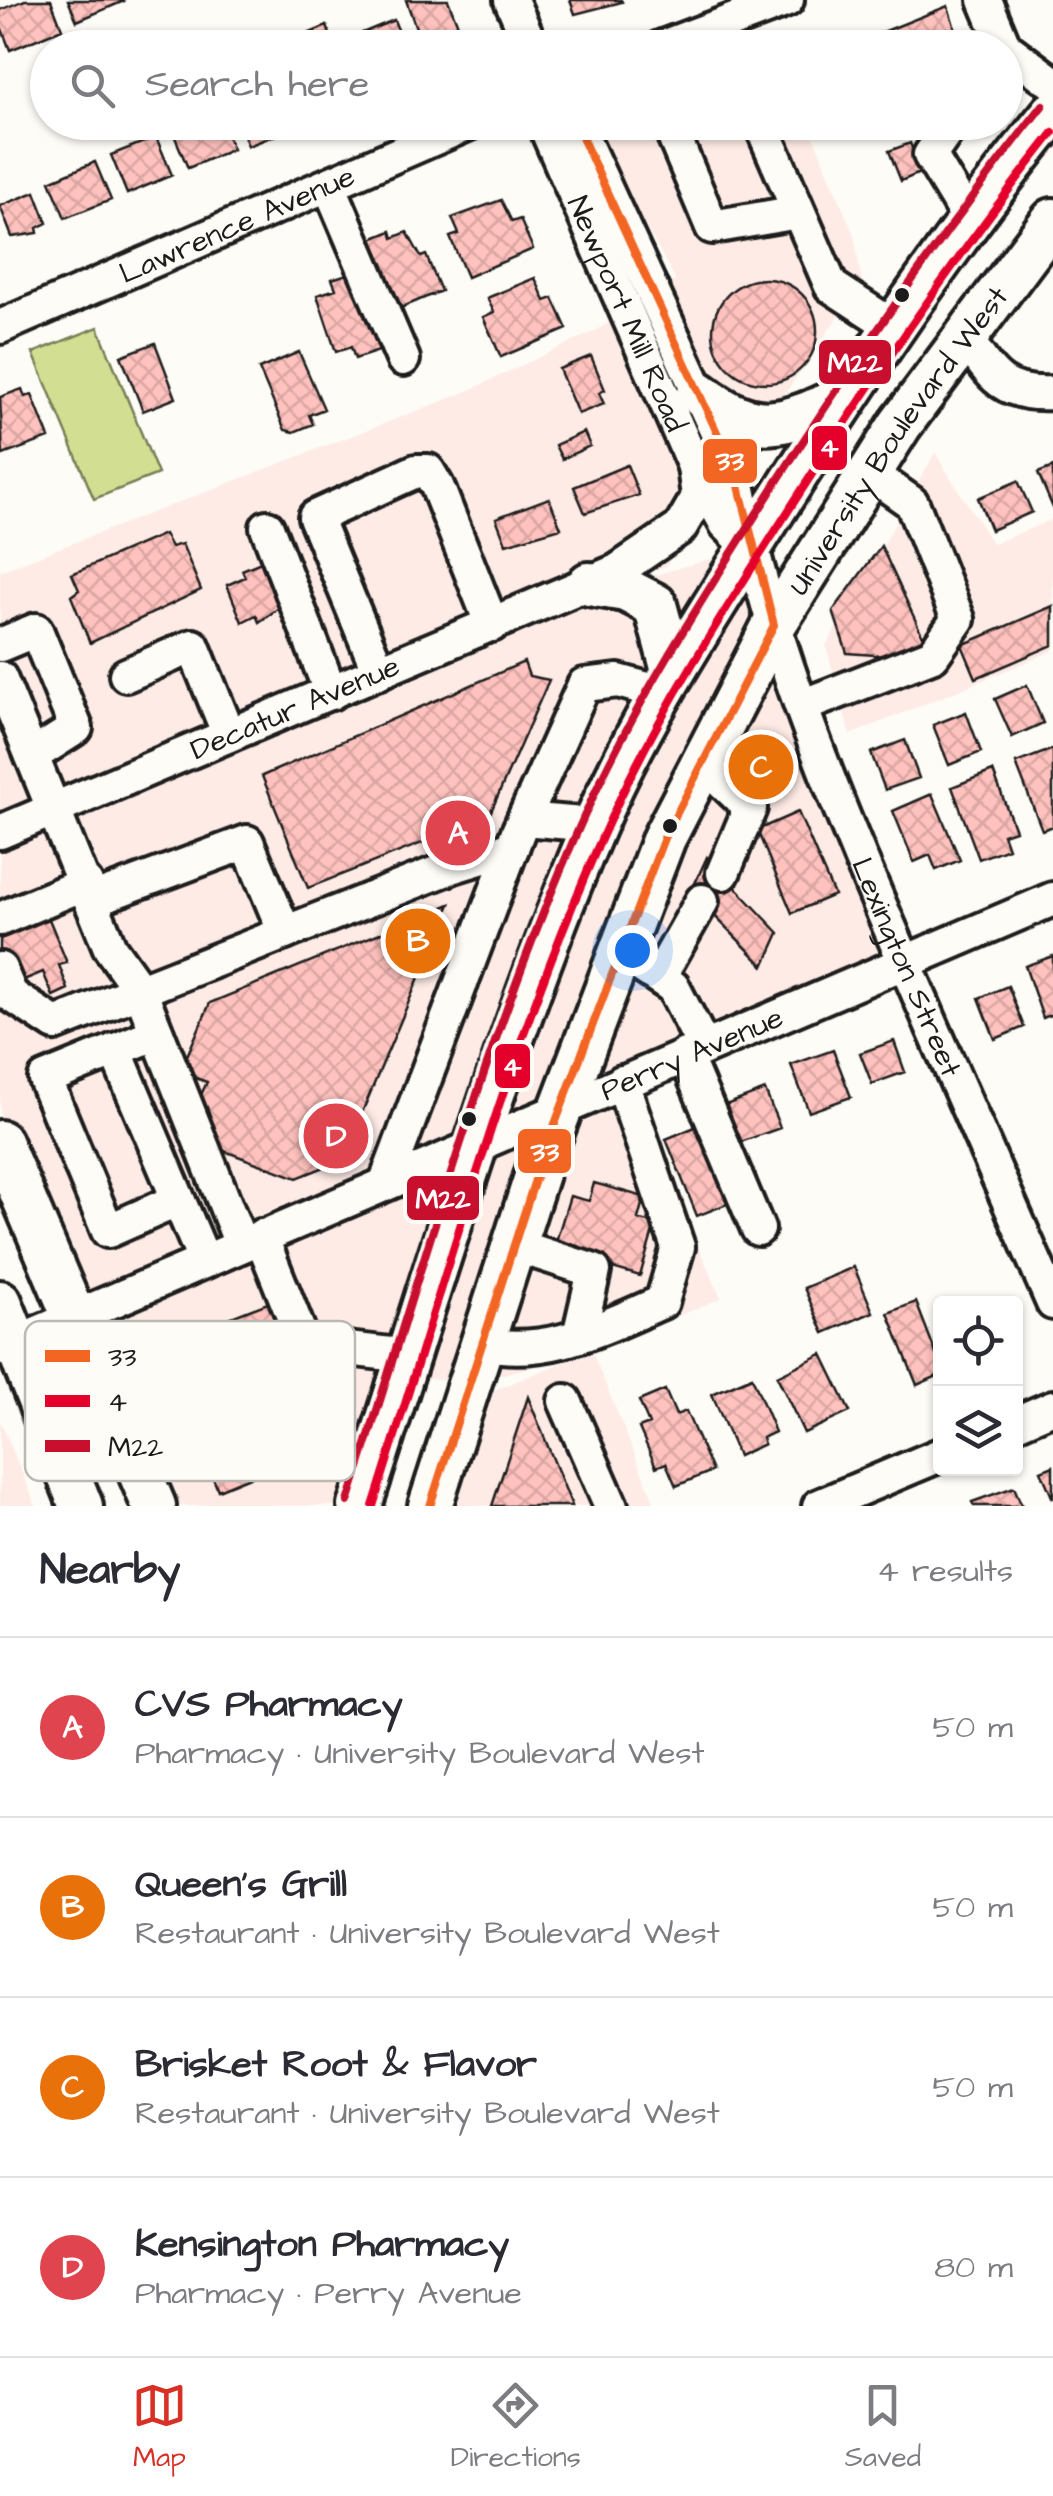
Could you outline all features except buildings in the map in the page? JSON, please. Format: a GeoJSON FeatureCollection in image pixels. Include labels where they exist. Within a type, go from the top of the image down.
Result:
{"type":"FeatureCollection","features":[{"type":"Feature","properties":{"kind":"main road","name":"University Boulevard West"},"geometry":{"type":"LineString","coordinates":[[360,1506],[475,1144],[594,825],[668,682],[848,395],[968,218],[1053,114]]}},
{"type":"Feature","properties":{"kind":"main road","name":"University Boulevard West"},"geometry":{"type":"LineString","coordinates":[[430,1506],[542,1158],[565,1107],[664,838],[774,625],[965,336],[1053,220]]}},
{"type":"Feature","properties":{"kind":"main road"},"geometry":{"type":"LineString","coordinates":[[699,393],[729,416],[754,424],[790,422],[848,395]]}},
{"type":"Feature","properties":{"kind":"main road"},"geometry":{"type":"LineString","coordinates":[[589,584],[626,590],[655,606],[668,682]]}},
{"type":"Feature","properties":{"kind":"main road"},"geometry":{"type":"LineString","coordinates":[[0,1142],[74,1321]]}},
{"type":"Feature","properties":{"kind":"main road"},"geometry":{"type":"LineString","coordinates":[[0,1302],[8,1346],[25,1383]]}},
{"type":"Feature","properties":{"kind":"main road"},"geometry":{"type":"LineString","coordinates":[[70,1481],[81,1506]]}},
{"type":"Feature","properties":{"kind":"main road"},"geometry":{"type":"LineString","coordinates":[[143,1481],[154,1506]]}},
{"type":"Feature","properties":{"kind":"street"},"geometry":{"type":"LineString","coordinates":[[511,0],[524,30]]}},
{"type":"Feature","properties":{"kind":"street"},"geometry":{"type":"LineString","coordinates":[[734,30],[787,0]]}},
{"type":"Feature","properties":{"kind":"street"},"geometry":{"type":"LineString","coordinates":[[985,0],[998,30]]}},
{"type":"Feature","properties":{"kind":"street"},"geometry":{"type":"LineString","coordinates":[[1023,60],[1053,82]]}},
{"type":"Feature","properties":{"kind":"street","name":"Lawrence Avenue"},"geometry":{"type":"LineString","coordinates":[[0,328],[431,140]]}},
{"type":"Feature","properties":{"kind":"street","name":"Newport Mill Road"},"geometry":{"type":"LineString","coordinates":[[551,140],[694,466],[726,524],[750,548]]}},
{"type":"Feature","properties":{"kind":"street","name":"Newport Mill Road"},"geometry":{"type":"LineString","coordinates":[[583,140],[736,474],[747,510],[750,548],[774,625]]}},
{"type":"Feature","properties":{"kind":"street"},"geometry":{"type":"LineString","coordinates":[[674,140],[712,227],[798,212]]}},
{"type":"Feature","properties":{"kind":"street"},"geometry":{"type":"LineString","coordinates":[[768,140],[831,286],[894,327]]}},
{"type":"Feature","properties":{"kind":"street"},"geometry":{"type":"LineString","coordinates":[[941,140],[930,156],[968,218]]}},
{"type":"Feature","properties":{"kind":"street"},"geometry":{"type":"LineString","coordinates":[[329,185],[404,359]]}},
{"type":"Feature","properties":{"kind":"street"},"geometry":{"type":"LineString","coordinates":[[965,336],[988,373],[1017,393],[1053,394]]}},
{"type":"Feature","properties":{"kind":"street","name":"Decatur Avenue"},"geometry":{"type":"LineString","coordinates":[[0,832],[618,571],[680,528],[698,497],[694,466]]}},
{"type":"Feature","properties":{"kind":"street"},"geometry":{"type":"LineString","coordinates":[[380,672],[315,517],[416,471],[428,472],[437,486],[492,625]]}},
{"type":"Feature","properties":{"kind":"street"},"geometry":{"type":"LineString","coordinates":[[802,706],[933,655],[958,619],[912,503],[871,474]]}},
{"type":"Feature","properties":{"kind":"street"},"geometry":{"type":"LineString","coordinates":[[267,527],[331,692]]}},
{"type":"Feature","properties":{"kind":"street","name":"Lexington Street"},"geometry":{"type":"LineString","coordinates":[[774,625],[814,749],[1053,1303]]}},
{"type":"Feature","properties":{"kind":"street"},"geometry":{"type":"LineString","coordinates":[[0,645],[36,630],[76,728],[32,756]]}},
{"type":"Feature","properties":{"kind":"street"},"geometry":{"type":"LineString","coordinates":[[126,675],[193,646],[229,735]]}},
{"type":"Feature","properties":{"kind":"street"},"geometry":{"type":"LineString","coordinates":[[0,678],[57,808],[110,948],[140,990],[251,1240],[292,1321]]}},
{"type":"Feature","properties":{"kind":"street"},"geometry":{"type":"LineString","coordinates":[[386,1182],[518,834],[584,685],[668,682]]}},
{"type":"Feature","properties":{"kind":"street"},"geometry":{"type":"LineString","coordinates":[[702,762],[750,808],[723,873]]}},
{"type":"Feature","properties":{"kind":"street"},"geometry":{"type":"LineString","coordinates":[[0,969],[11,995],[54,1024],[454,866],[518,834],[594,825]]}},
{"type":"Feature","properties":{"kind":"street"},"geometry":{"type":"LineString","coordinates":[[0,919],[248,842],[285,933]]}},
{"type":"Feature","properties":{"kind":"street","name":"Perry Avenue"},"geometry":{"type":"LineString","coordinates":[[61,1321],[1053,899]]}},
{"type":"Feature","properties":{"kind":"street"},"geometry":{"type":"LineString","coordinates":[[659,977],[702,902]]}},
{"type":"Feature","properties":{"kind":"street"},"geometry":{"type":"LineString","coordinates":[[620,952],[673,987],[758,1230]]}},
{"type":"Feature","properties":{"kind":"street"},"geometry":{"type":"LineString","coordinates":[[157,1033],[44,1078],[108,1231],[178,1200]]}},
{"type":"Feature","properties":{"kind":"street"},"geometry":{"type":"LineString","coordinates":[[115,1050],[204,1260]]}},
{"type":"Feature","properties":{"kind":"street"},"geometry":{"type":"LineString","coordinates":[[482,1342],[511,1349],[559,1344],[662,1302],[678,1247],[622,1082]]}},
{"type":"Feature","properties":{"kind":"street"},"geometry":{"type":"LineString","coordinates":[[514,1245],[594,1271],[579,1336]]}},
{"type":"Feature","properties":{"kind":"street"},"geometry":{"type":"LineString","coordinates":[[355,1350],[408,1356]]}},
{"type":"Feature","properties":{"kind":"street"},"geometry":{"type":"LineString","coordinates":[[565,1401],[611,1506]]}},
{"type":"Feature","properties":{"kind":"street"},"geometry":{"type":"LineString","coordinates":[[1023,1420],[1053,1407]]}},
{"type":"Feature","properties":{"kind":"street"},"geometry":{"type":"LineString","coordinates":[[820,1506],[933,1458]]}},
{"type":"Feature","properties":{"kind":"shaded area"},"geometry":{"type":"Polygon","coordinates":[[[597,140],[815,140],[854,235],[862,282],[666,566],[615,586],[750,548],[904,961],[626,1082],[721,1298],[592,1352],[656,1506],[457,1506],[492,1391],[581,1355],[470,1382],[402,1377],[360,1506],[154,1506],[143,1481],[355,1481],[355,1321],[76,1321],[0,1142],[0,571],[466,392],[597,330],[676,280],[597,140]]]}},
{"type":"Feature","properties":{"kind":"shaded area"},"geometry":{"type":"Polygon","coordinates":[[[935,453],[993,544],[1053,519],[1053,651],[850,735],[826,646],[935,453]]]}},
{"type":"Feature","properties":{"kind":"shaded area"},"geometry":{"type":"Polygon","coordinates":[[[0,1420],[36,1506],[0,1506],[0,1420]]]}},
{"type":"Feature","properties":{"kind":"green space"},"geometry":{"type":"Polygon","coordinates":[[[98,327],[158,474],[94,499],[33,353],[98,327]]]}},
{"type":"Feature","properties":{"kind":"transit line","name":"M22"},"geometry":{"type":"LineString","coordinates":[[1023,131],[1043,105]]}},
{"type":"Feature","properties":{"kind":"transit line","name":"4"},"geometry":{"type":"LineString","coordinates":[[373,1506],[516,1057],[583,881],[621,796],[695,659],[810,476],[945,277],[1053,133]]}},
{"type":"Feature","properties":{"kind":"transit line","name":"33"},"geometry":{"type":"LineString","coordinates":[[430,1506],[542,1158],[664,838],[774,625],[736,474],[583,140]]}},
{"type":"Feature","properties":{"kind":"transit line","name":"M22"},"geometry":{"type":"LineString","coordinates":[[355,1480],[492,1050],[560,872],[615,751],[694,613],[825,408],[1016,140]]}},
{"type":"Feature","properties":{"kind":"transit line","name":"M22"},"geometry":{"type":"LineString","coordinates":[[348,1502],[355,1481]]}},
{"type":"Feature","properties":{"kind":"place","name":"Brisket Root & Flavor"},"geometry":{"type":"Point","coordinates":[761,767]}},
{"type":"Feature","properties":{"kind":"place","name":"CVS Pharmacy"},"geometry":{"type":"Point","coordinates":[458,833]}},
{"type":"Feature","properties":{"kind":"place","name":"Queen's Grill"},"geometry":{"type":"Point","coordinates":[418,941]}},
{"type":"Feature","properties":{"kind":"place","name":"Kensington Pharmacy"},"geometry":{"type":"Point","coordinates":[336,1136]}}]}
